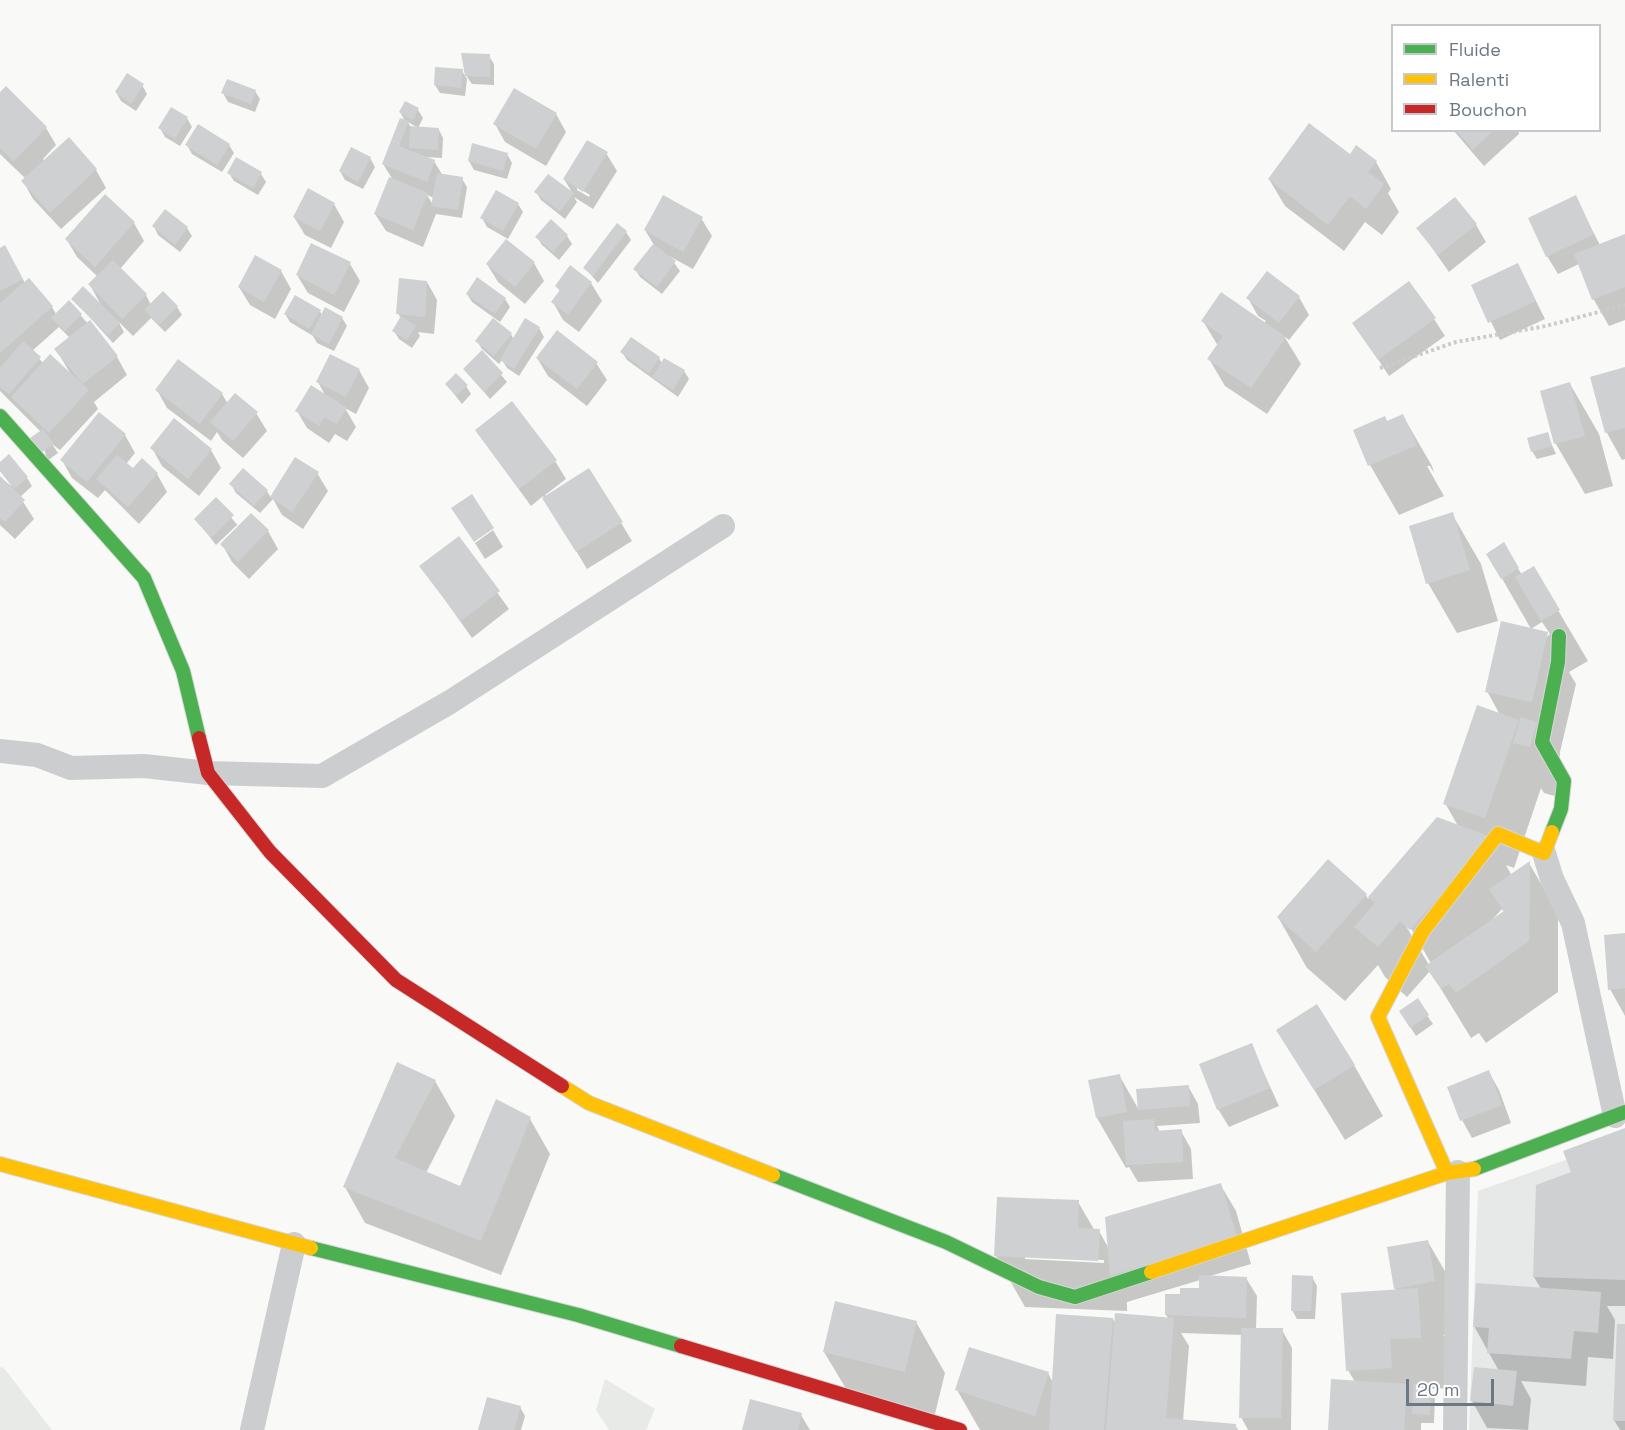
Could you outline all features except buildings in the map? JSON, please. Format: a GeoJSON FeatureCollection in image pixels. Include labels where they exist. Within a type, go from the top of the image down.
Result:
{"type":"FeatureCollection","features":[{"type":"Feature","properties":{"kind":"street"},"geometry":{"type":"LineString","coordinates":[[0,416],[144,578],[183,671],[208,773],[270,852],[396,980],[589,1103],[946,1242],[1039,1287],[1076,1297],[1453,1173],[1620,1114],[1573,923],[1552,879],[1544,853],[1561,809],[1564,781],[1542,742],[1558,662],[1559,636]]}},
{"type":"Feature","properties":{"kind":"street"},"geometry":{"type":"LineString","coordinates":[[0,751],[37,755],[71,768],[144,766],[208,773],[322,776],[450,702],[723,526]]}},
{"type":"Feature","properties":{"kind":"street"},"geometry":{"type":"LineString","coordinates":[[1455,1430],[1453,1173],[1378,1017],[1423,931],[1498,834],[1544,853]]}},
{"type":"Feature","properties":{"kind":"street"},"geometry":{"type":"LineString","coordinates":[[0,1164],[294,1244],[589,1318],[730,1363],[960,1430]]}},
{"type":"Feature","properties":{"kind":"street"},"geometry":{"type":"LineString","coordinates":[[252,1430],[294,1244]]}},
{"type":"Feature","properties":{"kind":"path"},"geometry":{"type":"LineString","coordinates":[[1380,368],[1455,342],[1546,326],[1625,305]]}},
{"type":"Feature","properties":{"kind":"shaded area"},"geometry":{"type":"Polygon","coordinates":[[[1625,1139],[1625,1430],[1469,1430],[1478,1191],[1625,1139]]]}},
{"type":"Feature","properties":{"kind":"shaded area"},"geometry":{"type":"Polygon","coordinates":[[[3,1367],[52,1430],[0,1430],[0,1368],[3,1367]]]}},
{"type":"Feature","properties":{"kind":"shaded area"},"geometry":{"type":"Polygon","coordinates":[[[605,1379],[655,1409],[646,1430],[609,1430],[596,1410],[605,1379]]]}},
{"type":"Feature","properties":{"kind":"traffic: fast"},"geometry":{"type":"LineString","coordinates":[[0,416],[144,578],[183,671],[199,738]]}},
{"type":"Feature","properties":{"kind":"traffic: fast"},"geometry":{"type":"LineString","coordinates":[[1552,832],[1561,809],[1564,781],[1542,742],[1558,662],[1559,636]]}},
{"type":"Feature","properties":{"kind":"traffic: fast"},"geometry":{"type":"LineString","coordinates":[[1474,1169],[1625,1112]]}},
{"type":"Feature","properties":{"kind":"traffic: fast"},"geometry":{"type":"LineString","coordinates":[[773,1175],[946,1242],[1039,1287],[1075,1297],[1151,1272]]}},
{"type":"Feature","properties":{"kind":"traffic: fast"},"geometry":{"type":"LineString","coordinates":[[311,1248],[578,1315],[681,1346]]}},
{"type":"Feature","properties":{"kind":"traffic: slow"},"geometry":{"type":"LineString","coordinates":[[1447,1173],[1378,1017],[1423,931],[1498,834],[1544,853],[1552,832]]}},
{"type":"Feature","properties":{"kind":"traffic: slow"},"geometry":{"type":"LineString","coordinates":[[562,1086],[589,1103],[773,1175]]}},
{"type":"Feature","properties":{"kind":"traffic: slow"},"geometry":{"type":"LineString","coordinates":[[0,1164],[311,1248]]}},
{"type":"Feature","properties":{"kind":"traffic: slow"},"geometry":{"type":"LineString","coordinates":[[1151,1272],[1447,1173],[1474,1169]]}},
{"type":"Feature","properties":{"kind":"traffic: jam"},"geometry":{"type":"LineString","coordinates":[[199,738],[208,773],[270,852],[396,980],[562,1086]]}},
{"type":"Feature","properties":{"kind":"traffic: jam"},"geometry":{"type":"LineString","coordinates":[[681,1346],[960,1430]]}}]}
